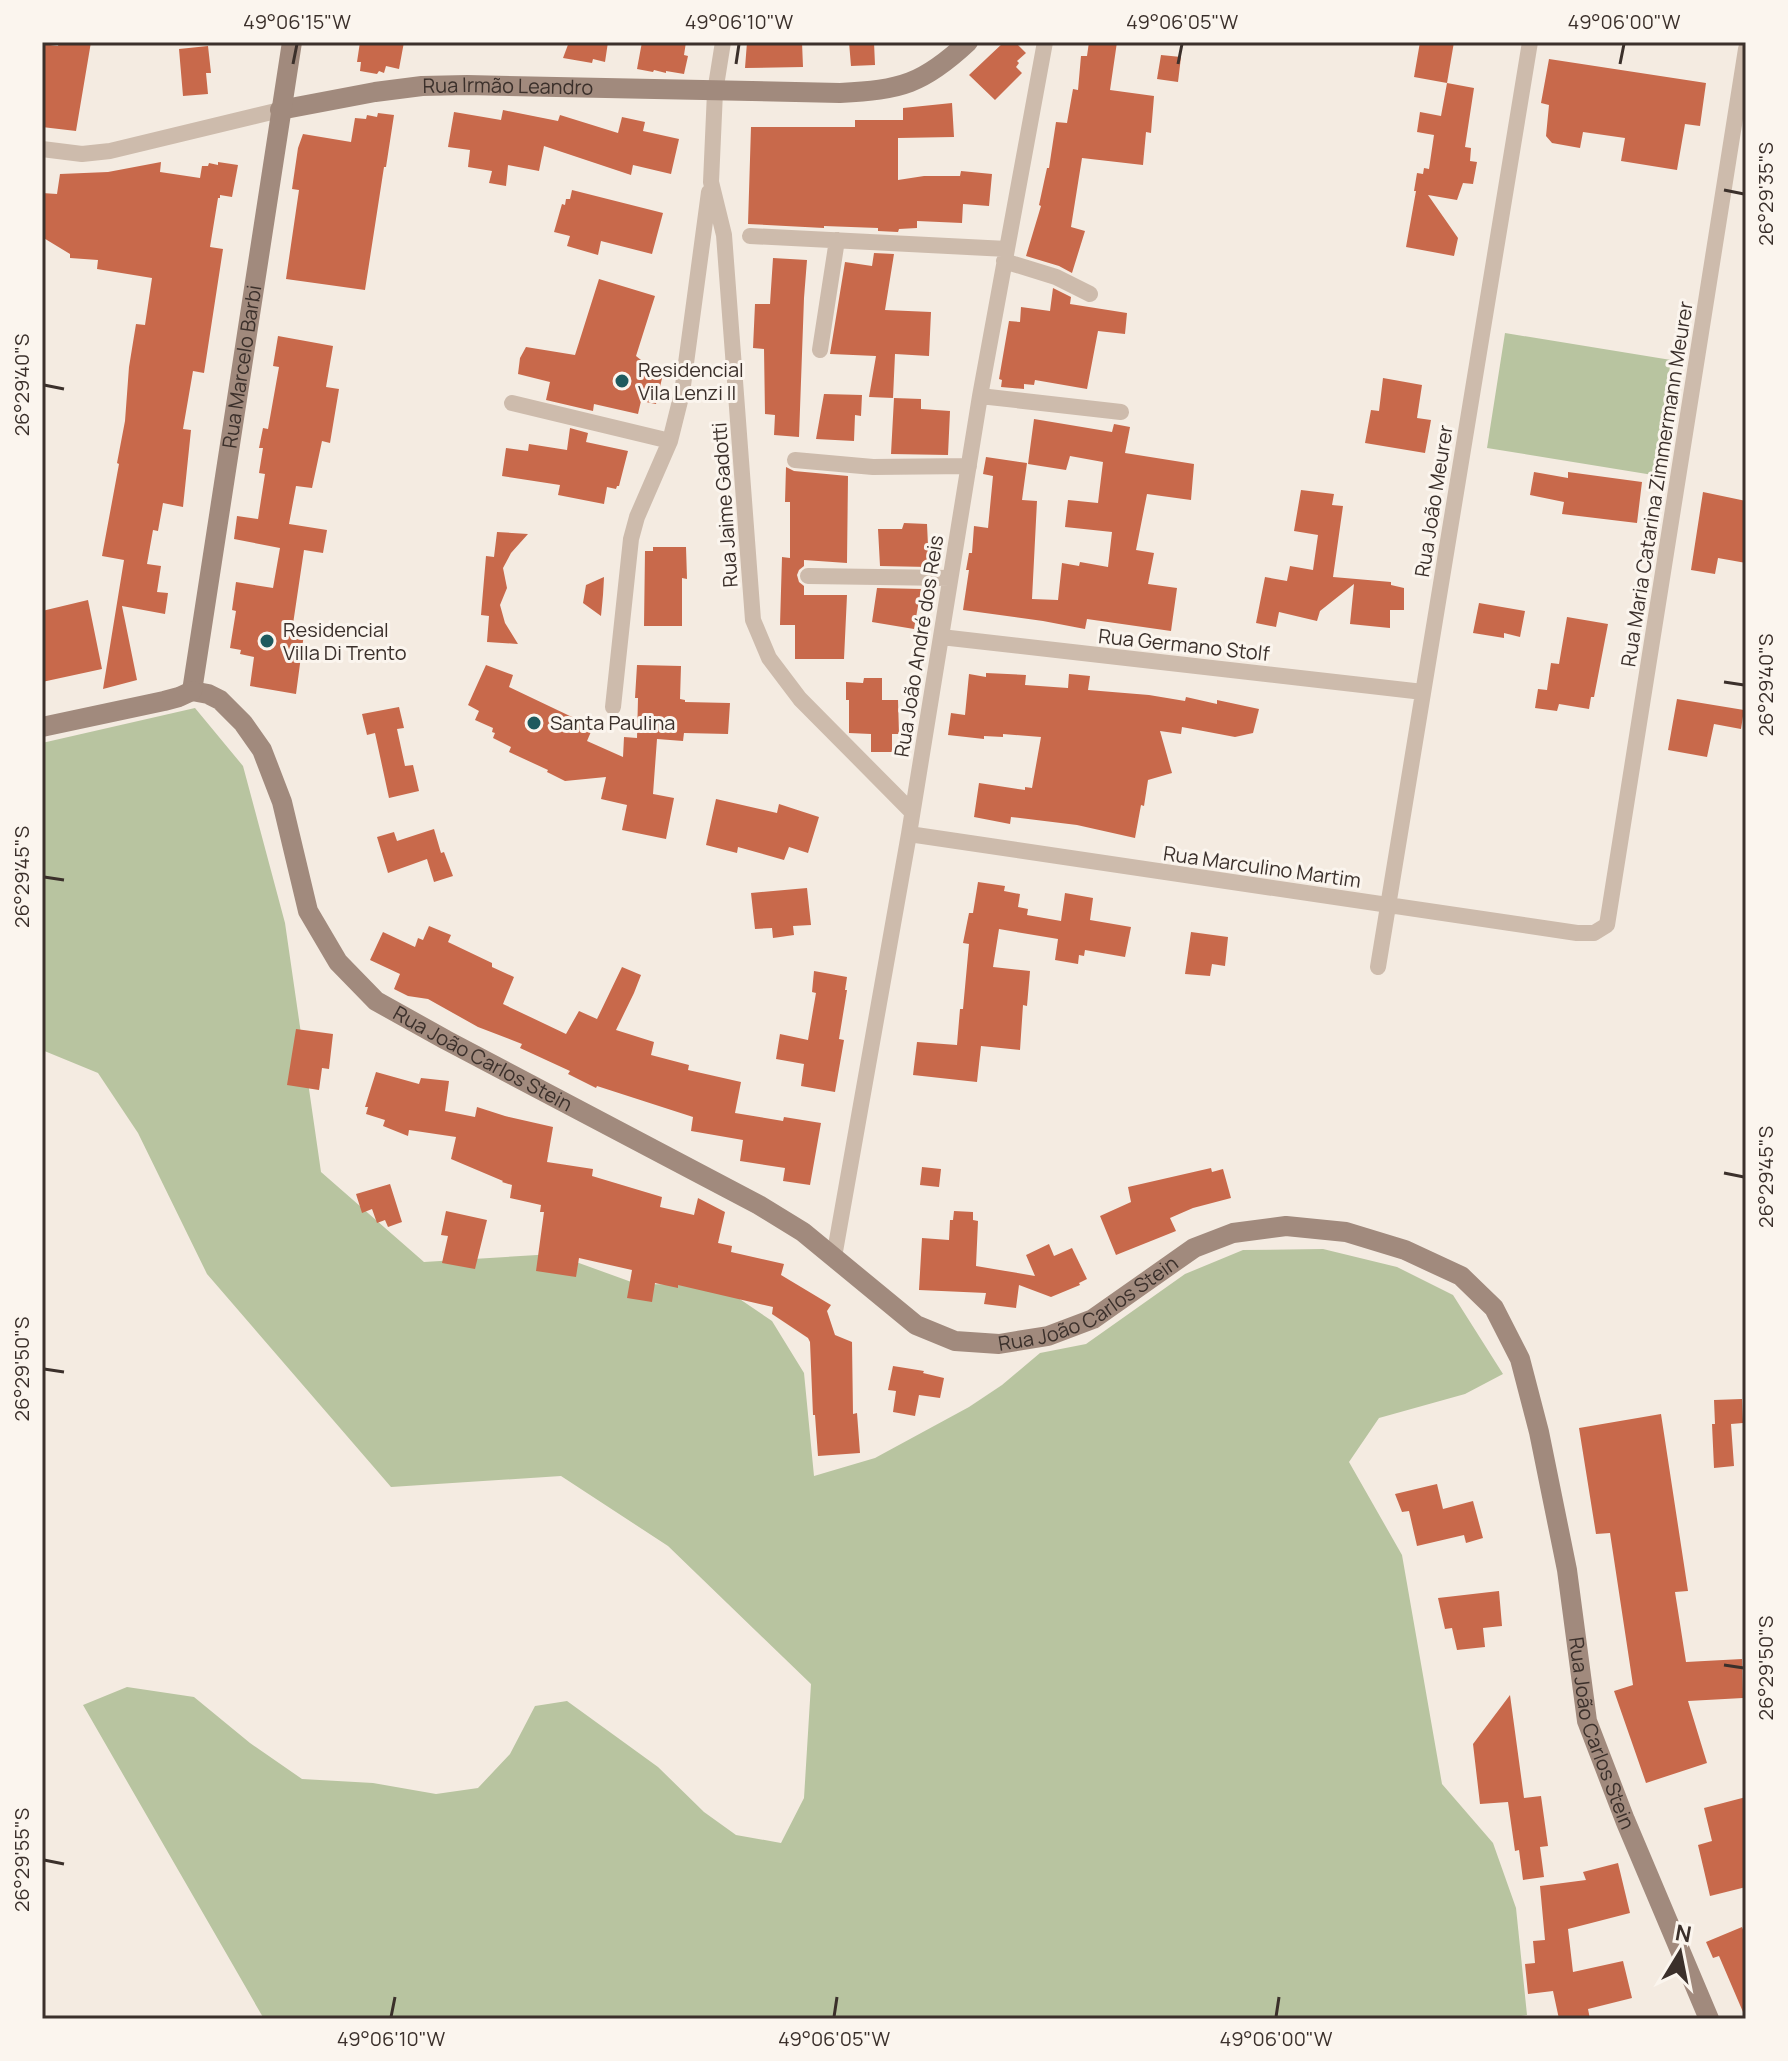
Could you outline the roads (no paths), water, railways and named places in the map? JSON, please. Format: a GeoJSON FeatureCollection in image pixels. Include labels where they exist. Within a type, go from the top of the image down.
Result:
{"type":"FeatureCollection","features":[{"type":"Feature","properties":{"kind":"street","name":"Rua Marcelo Barbi"},"geometry":{"type":"LineString","coordinates":[[192,691],[292,42]]}},
{"type":"Feature","properties":{"kind":"street","name":"Rua Jaime Gadotti"},"geometry":{"type":"LineString","coordinates":[[723,42],[715,92],[711,182],[724,235],[753,620],[769,658],[800,699],[912,812]]}},
{"type":"Feature","properties":{"kind":"street","name":"Rua Irmão Leandro"},"geometry":{"type":"LineString","coordinates":[[42,149],[82,154],[110,151],[280,110],[422,86],[715,92],[877,91],[907,84],[930,74],[968,42]]}},
{"type":"Feature","properties":{"kind":"street","name":"Rua João André dos Reis"},"geometry":{"type":"LineString","coordinates":[[834,1257],[909,834],[980,396],[1045,42]]}},
{"type":"Feature","properties":{"kind":"street","name":"Rua João Meurer"},"geometry":{"type":"LineString","coordinates":[[1378,967],[1530,42]]}},
{"type":"Feature","properties":{"kind":"street","name":"Rua Maria Catarina Zimmermann Meurer"},"geometry":{"type":"LineString","coordinates":[[1607,925],[1746,49]]}},
{"type":"Feature","properties":{"kind":"street"},"geometry":{"type":"LineString","coordinates":[[613,707],[631,539],[637,517],[670,441],[682,393],[711,182]]}},
{"type":"Feature","properties":{"kind":"street"},"geometry":{"type":"LineString","coordinates":[[750,236],[837,240],[1006,255],[1090,294]]}},
{"type":"Feature","properties":{"kind":"street"},"geometry":{"type":"LineString","coordinates":[[820,350],[837,240]]}},
{"type":"Feature","properties":{"kind":"street"},"geometry":{"type":"LineString","coordinates":[[980,396],[1121,412]]}},
{"type":"Feature","properties":{"kind":"street"},"geometry":{"type":"LineString","coordinates":[[512,403],[670,441]]}},
{"type":"Feature","properties":{"kind":"street"},"geometry":{"type":"LineString","coordinates":[[795,460],[873,467],[969,466]]}},
{"type":"Feature","properties":{"kind":"street"},"geometry":{"type":"LineString","coordinates":[[808,576],[950,578]]}},
{"type":"Feature","properties":{"kind":"street","name":"Rua Germano Stolf"},"geometry":{"type":"LineString","coordinates":[[941,637],[1423,692]]}},
{"type":"Feature","properties":{"kind":"street"},"geometry":{"type":"LineString","coordinates":[[42,727],[164,701],[192,691]]}},
{"type":"Feature","properties":{"kind":"street","name":"Rua João Carlos Stein"},"geometry":{"type":"LineString","coordinates":[[192,691],[220,700],[243,723],[262,750],[282,802],[308,911],[338,962],[376,1001],[759,1205],[803,1232],[916,1325],[955,1341],[999,1344],[1048,1336],[1093,1319],[1194,1248],[1233,1233],[1286,1226],[1346,1232],[1405,1250],[1461,1276],[1494,1308],[1520,1359],[1539,1432],[1567,1570],[1587,1721],[1613,1792],[1709,2019]]}},
{"type":"Feature","properties":{"kind":"street","name":"Rua Marculino Martim"},"geometry":{"type":"LineString","coordinates":[[909,834],[1577,933],[1594,933],[1607,925]]}},
{"type":"Feature","properties":{"kind":"place","name":"Residencial Vila Lenzi II"},"geometry":{"type":"Point","coordinates":[622,381]}},
{"type":"Feature","properties":{"kind":"place","name":"Residencial Villa Di Trento"},"geometry":{"type":"Point","coordinates":[267,641]}},
{"type":"Feature","properties":{"kind":"place","name":"Santa Paulina"},"geometry":{"type":"Point","coordinates":[534,723]}}]}
